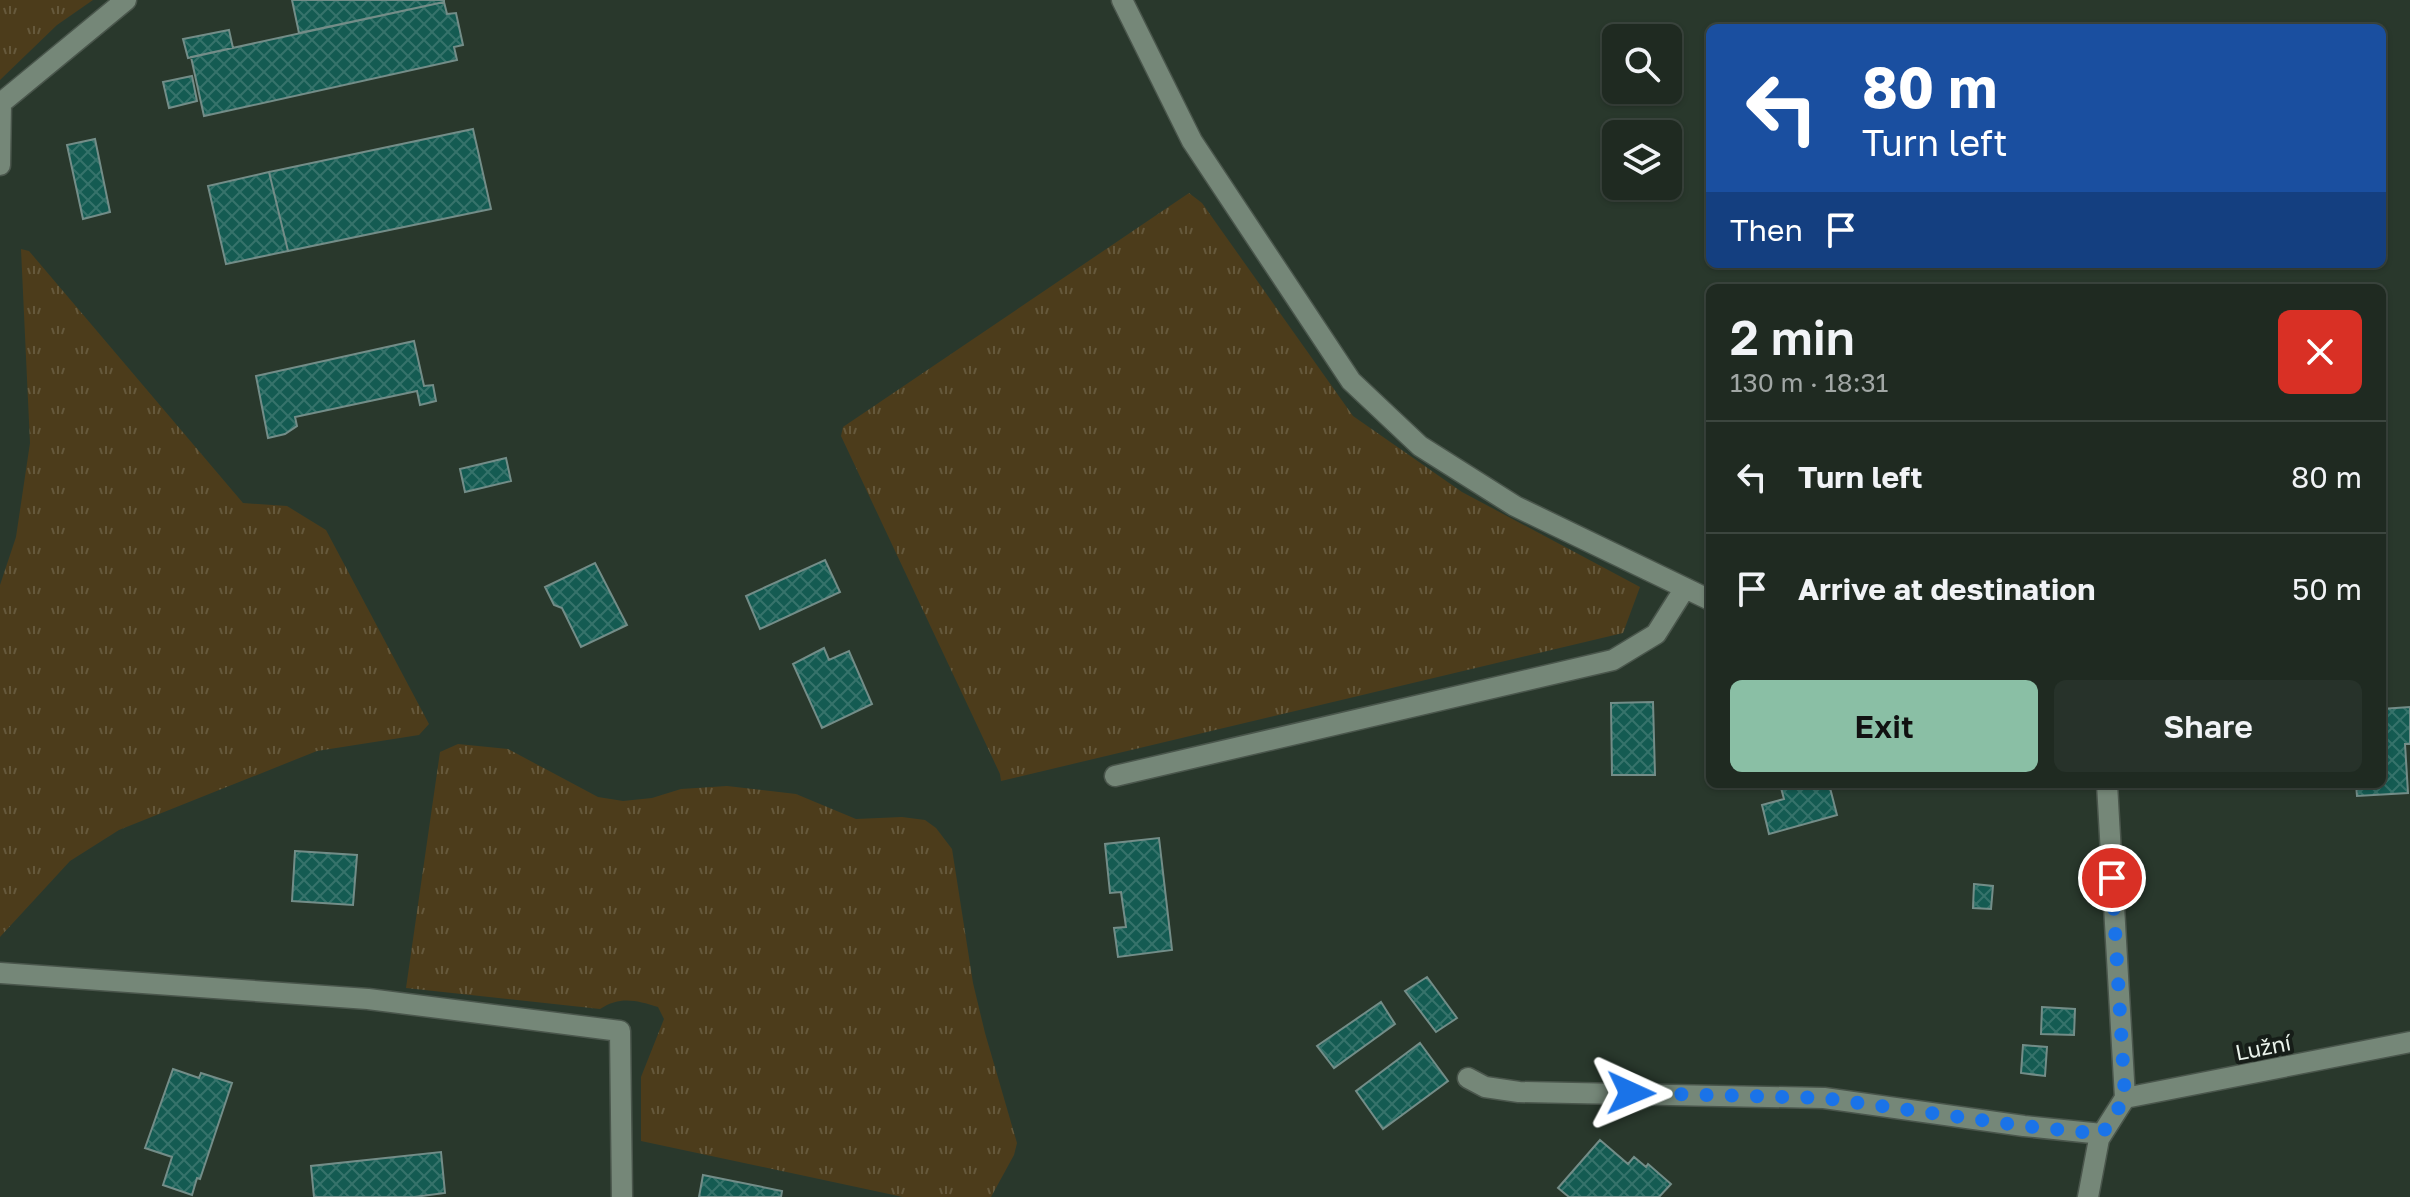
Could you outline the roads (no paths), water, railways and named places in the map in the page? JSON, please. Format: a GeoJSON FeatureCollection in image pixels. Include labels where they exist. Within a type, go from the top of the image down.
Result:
{"type":"FeatureCollection","features":[{"type":"Feature","properties":{"kind":"street"},"geometry":{"type":"LineString","coordinates":[[1122,0],[1192,141],[1351,381],[1420,446],[1515,506],[1706,598]]}},
{"type":"Feature","properties":{"kind":"street"},"geometry":{"type":"LineString","coordinates":[[0,165],[0,103],[124,1]]}},
{"type":"Feature","properties":{"kind":"street"},"geometry":{"type":"LineString","coordinates":[[1115,776],[1179,764],[1613,660],[1656,634],[1685,588]]}},
{"type":"Feature","properties":{"kind":"street"},"geometry":{"type":"LineString","coordinates":[[2088,1197],[2099,1139],[2125,1098],[2107,788]]}},
{"type":"Feature","properties":{"kind":"street"},"geometry":{"type":"LineString","coordinates":[[0,973],[368,999],[620,1031],[622,1197]]}},
{"type":"Feature","properties":{"kind":"street","name":"Lužní"},"geometry":{"type":"LineString","coordinates":[[2125,1098],[2410,1042]]}},
{"type":"Feature","properties":{"kind":"street"},"geometry":{"type":"LineString","coordinates":[[1468,1078],[1485,1087],[1519,1092],[1824,1098],[2102,1134]]}}]}
